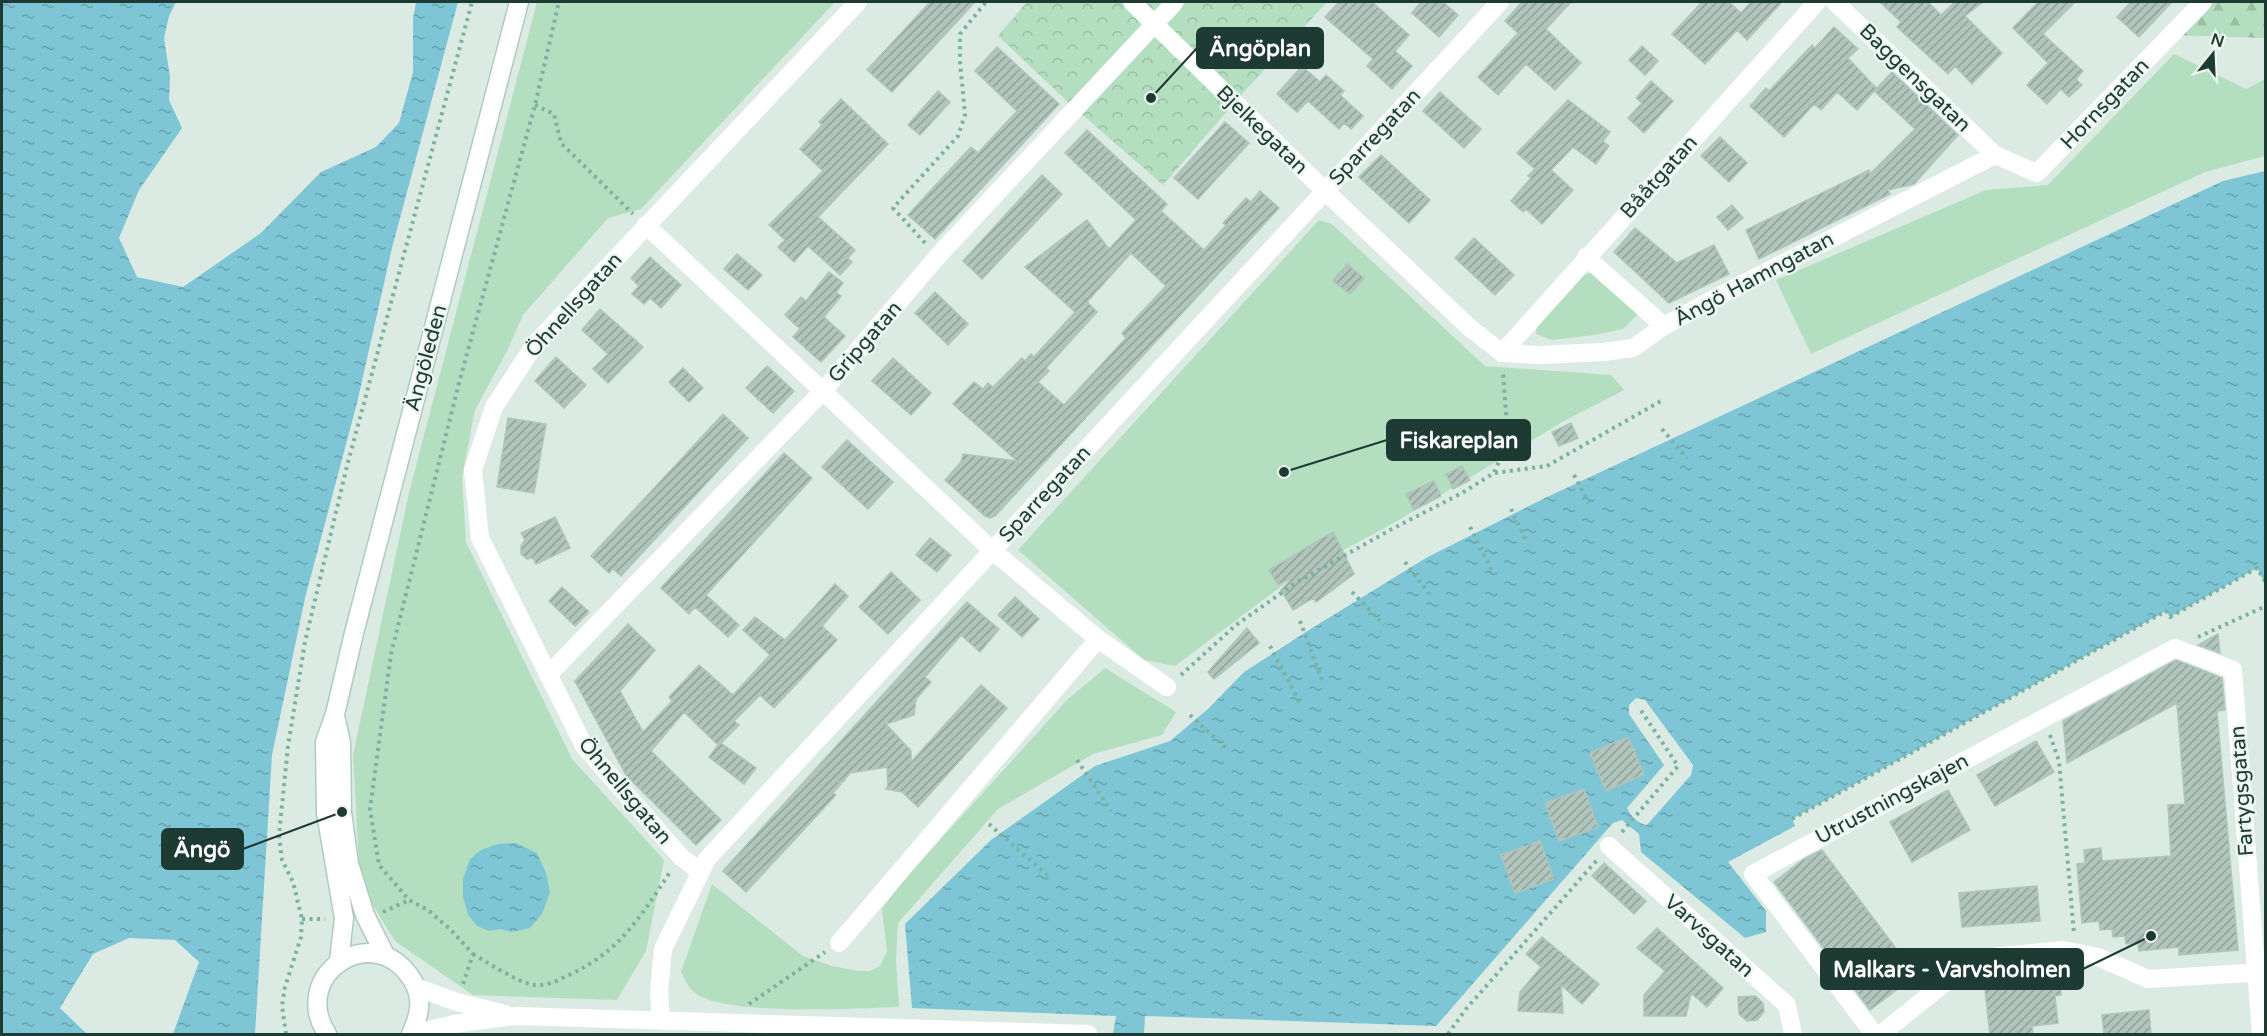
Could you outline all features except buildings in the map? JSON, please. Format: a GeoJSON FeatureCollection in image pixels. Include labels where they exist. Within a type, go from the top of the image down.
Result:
{"type":"FeatureCollection","features":[{"type":"Feature","properties":{"kind":"street","name":"Ängöleden"},"geometry":{"type":"LineString","coordinates":[[339,961],[344,918],[326,813],[325,742],[335,714],[354,633],[519,2]]}},
{"type":"Feature","properties":{"kind":"street","name":"Öhnellsgatan"},"geometry":{"type":"LineString","coordinates":[[699,871],[681,857],[584,746],[480,538],[473,470],[494,406],[535,344],[858,2]]}},
{"type":"Feature","properties":{"kind":"street","name":"Bjelkegatan"},"geometry":{"type":"LineString","coordinates":[[1131,2],[1325,191],[1470,328],[1502,353]]}},
{"type":"Feature","properties":{"kind":"street","name":"Gripgatan"},"geometry":{"type":"LineString","coordinates":[[548,675],[823,390],[938,256],[1175,2]]}},
{"type":"Feature","properties":{"kind":"street","name":"Sparregatan"},"geometry":{"type":"LineString","coordinates":[[661,1021],[658,991],[663,949],[706,859],[1500,2]]}},
{"type":"Feature","properties":{"kind":"street","name":"Bååtgatan"},"geometry":{"type":"LineString","coordinates":[[1502,353],[1817,2]]}},
{"type":"Feature","properties":{"kind":"street","name":"Baggensgatan"},"geometry":{"type":"LineString","coordinates":[[1835,2],[1995,155]]}},
{"type":"Feature","properties":{"kind":"street","name":"Hornsgatan"},"geometry":{"type":"LineString","coordinates":[[1995,155],[2037,173],[2203,2]]}},
{"type":"Feature","properties":{"kind":"street","name":"Ängö Hamngatan"},"geometry":{"type":"LineString","coordinates":[[1502,353],[1541,355],[1632,348],[1664,326],[1723,294],[1995,155]]}},
{"type":"Feature","properties":{"kind":"street"},"geometry":{"type":"LineString","coordinates":[[646,225],[993,551],[1098,639],[1167,687]]}},
{"type":"Feature","properties":{"kind":"street"},"geometry":{"type":"LineString","coordinates":[[1586,257],[1664,326]]}},
{"type":"Feature","properties":{"kind":"street"},"geometry":{"type":"LineString","coordinates":[[839,943],[1098,639]]}},
{"type":"Feature","properties":{"kind":"street","name":"Fartygsgatan"},"geometry":{"type":"LineString","coordinates":[[2175,648],[2233,670],[2261,972]]}},
{"type":"Feature","properties":{"kind":"street","name":"Utrustningskajen"},"geometry":{"type":"LineString","coordinates":[[1874,1035],[1753,874],[2175,648]]}},
{"type":"Feature","properties":{"kind":"street","name":"Ängöleden"},"geometry":{"type":"LineString","coordinates":[[335,714],[341,743],[342,812],[349,864],[365,915],[385,955],[402,965],[418,988]]}},
{"type":"Feature","properties":{"kind":"street","name":"Varvsgatan"},"geometry":{"type":"LineString","coordinates":[[1609,846],[1787,1005],[1793,1035]]}},
{"type":"Feature","properties":{"kind":"street"},"geometry":{"type":"LineString","coordinates":[[1881,1035],[1967,965],[1992,957],[2063,951],[2098,957],[2148,980],[2261,972],[2261,1035]]}},
{"type":"Feature","properties":{"kind":"street"},"geometry":{"type":"LineString","coordinates":[[327,1035],[319,1022],[316,999],[323,977],[339,961],[361,953],[385,955]]}},
{"type":"Feature","properties":{"kind":"street"},"geometry":{"type":"LineString","coordinates":[[411,1034],[420,1012],[418,988],[457,1002],[516,1016]]}},
{"type":"Feature","properties":{"kind":"street"},"geometry":{"type":"LineString","coordinates":[[411,1034],[454,1024],[516,1016],[1088,1035]]}},
{"type":"Feature","properties":{"kind":"path"},"geometry":{"type":"LineString","coordinates":[[286,1035],[282,1006],[301,937],[302,920],[292,882],[282,860],[279,835],[288,746],[305,642],[347,466],[472,2]]}},
{"type":"Feature","properties":{"kind":"path"},"geometry":{"type":"LineString","coordinates":[[559,2],[535,105],[459,383],[391,654],[370,809],[379,865],[409,900],[436,917],[473,954],[530,985],[551,984],[588,966],[618,943],[633,927],[681,857]]}},
{"type":"Feature","properties":{"kind":"path"},"geometry":{"type":"LineString","coordinates":[[938,256],[893,208],[958,136],[965,115],[960,34],[986,2]]}},
{"type":"Feature","properties":{"kind":"path"},"geometry":{"type":"LineString","coordinates":[[535,105],[554,114],[561,142],[646,225]]}},
{"type":"Feature","properties":{"kind":"path"},"geometry":{"type":"LineString","coordinates":[[1494,473],[1508,440],[1502,353]]}},
{"type":"Feature","properties":{"kind":"path"},"geometry":{"type":"LineString","coordinates":[[1167,687],[1236,625],[1297,582],[1462,493],[1494,473],[1546,466],[1661,401]]}},
{"type":"Feature","properties":{"kind":"path"},"geometry":{"type":"LineString","coordinates":[[1662,429],[1687,458]]}},
{"type":"Feature","properties":{"kind":"path"},"geometry":{"type":"LineString","coordinates":[[1574,475],[1589,503]]}},
{"type":"Feature","properties":{"kind":"path"},"geometry":{"type":"LineString","coordinates":[[1511,510],[1526,540]]}},
{"type":"Feature","properties":{"kind":"path"},"geometry":{"type":"LineString","coordinates":[[1470,528],[1492,571]]}},
{"type":"Feature","properties":{"kind":"path"},"geometry":{"type":"LineString","coordinates":[[1405,562],[1430,595]]}},
{"type":"Feature","properties":{"kind":"path"},"geometry":{"type":"LineString","coordinates":[[1792,819],[2166,611],[2170,617],[2257,568],[2265,583]]}},
{"type":"Feature","properties":{"kind":"path"},"geometry":{"type":"LineString","coordinates":[[1352,592],[1384,625]]}},
{"type":"Feature","properties":{"kind":"path"},"geometry":{"type":"LineString","coordinates":[[2175,648],[2265,606]]}},
{"type":"Feature","properties":{"kind":"path"},"geometry":{"type":"LineString","coordinates":[[1300,621],[1322,680]]}},
{"type":"Feature","properties":{"kind":"path"},"geometry":{"type":"LineString","coordinates":[[1270,646],[1301,705]]}},
{"type":"Feature","properties":{"kind":"path"},"geometry":{"type":"LineString","coordinates":[[1448,1035],[1466,1008],[1678,766],[1640,709]]}},
{"type":"Feature","properties":{"kind":"path"},"geometry":{"type":"LineString","coordinates":[[1190,715],[1228,750]]}},
{"type":"Feature","properties":{"kind":"path"},"geometry":{"type":"LineString","coordinates":[[2049,733],[2059,761],[2073,928]]}},
{"type":"Feature","properties":{"kind":"path"},"geometry":{"type":"LineString","coordinates":[[1077,760],[1111,811]]}},
{"type":"Feature","properties":{"kind":"path"},"geometry":{"type":"LineString","coordinates":[[989,824],[1048,876]]}},
{"type":"Feature","properties":{"kind":"path"},"geometry":{"type":"LineString","coordinates":[[722,1023],[839,943]]}},
{"type":"Feature","properties":{"kind":"path"},"geometry":{"type":"LineString","coordinates":[[457,1002],[473,954]]}},
{"type":"Feature","properties":{"kind":"green space"},"geometry":{"type":"Polygon","coordinates":[[[537,2],[835,2],[641,209],[608,218],[523,315],[507,351],[475,410],[462,477],[466,542],[572,759],[664,860],[646,951],[617,1000],[473,995],[395,941],[360,884],[353,755],[409,493],[537,2]]]}},
{"type":"Feature","properties":{"kind":"green space"},"geometry":{"type":"Polygon","coordinates":[[[1027,2],[1327,2],[1243,93],[1163,185],[1069,103],[998,36],[1027,2]]]}},
{"type":"Feature","properties":{"kind":"green space"},"geometry":{"type":"Polygon","coordinates":[[[2203,2],[2265,2],[2265,38],[2171,35],[2203,2]]]}},
{"type":"Feature","properties":{"kind":"green space"},"geometry":{"type":"Polygon","coordinates":[[[2174,54],[2246,89],[2265,79],[2265,156],[2205,172],[1811,354],[1776,280],[1986,190],[2048,185],[2174,54]]]}},
{"type":"Feature","properties":{"kind":"green space"},"geometry":{"type":"Polygon","coordinates":[[[1319,220],[1332,224],[1485,366],[1611,375],[1624,390],[1566,420],[1392,524],[1295,576],[1175,666],[1144,660],[1018,550],[1319,220]]]}},
{"type":"Feature","properties":{"kind":"green space"},"geometry":{"type":"Polygon","coordinates":[[[1593,273],[1639,313],[1623,329],[1594,335],[1552,340],[1536,334],[1537,324],[1584,274],[1593,273]]]}},
{"type":"Feature","properties":{"kind":"green space"},"geometry":{"type":"Polygon","coordinates":[[[1105,668],[1176,712],[1162,735],[1093,754],[998,809],[898,923],[896,960],[899,1007],[761,1008],[709,1000],[690,988],[681,972],[712,884],[803,956],[832,966],[858,971],[870,971],[880,966],[887,951],[882,909],[902,882],[1067,700],[1105,668]]]}},
{"type":"Feature","properties":{"kind":"water"},"geometry":{"type":"Polygon","coordinates":[[[2,2],[176,2],[169,16],[164,38],[170,77],[169,100],[182,128],[139,190],[119,238],[137,277],[183,287],[261,233],[321,172],[376,147],[399,123],[413,72],[413,19],[416,2],[458,2],[392,248],[357,403],[305,598],[272,755],[255,1034],[173,1034],[199,962],[175,940],[129,938],[93,954],[60,1008],[87,1034],[2,1034],[2,2]]]}},
{"type":"Feature","properties":{"kind":"water"},"geometry":{"type":"Polygon","coordinates":[[[2265,171],[2265,583],[2257,568],[2170,617],[2166,611],[1792,819],[1795,826],[1728,862],[1766,911],[1766,932],[1745,938],[1641,852],[1639,834],[1622,820],[1613,823],[1436,1026],[1145,1016],[1144,1034],[1113,1034],[1116,1016],[912,1008],[905,924],[991,840],[1095,766],[1170,741],[1208,709],[1244,672],[1309,630],[1426,558],[1545,498],[2223,181],[2265,171]],[[1636,698],[1629,705],[1629,714],[1664,765],[1627,808],[1635,819],[1647,825],[1691,775],[1693,765],[1645,700],[1636,698]]]}},
{"type":"Feature","properties":{"kind":"water"},"geometry":{"type":"Polygon","coordinates":[[[516,843],[537,853],[546,873],[550,893],[542,914],[530,928],[511,932],[501,929],[489,931],[477,926],[468,915],[463,897],[463,879],[470,859],[481,850],[498,844],[516,843]]]}},
{"type":"Feature","properties":{"kind":"place","name":"Ängöplan"},"geometry":{"type":"Point","coordinates":[1151,98]}},
{"type":"Feature","properties":{"kind":"place","name":"Fiskareplan"},"geometry":{"type":"Point","coordinates":[1284,472]}},
{"type":"Feature","properties":{"kind":"place","name":"Ängö"},"geometry":{"type":"Point","coordinates":[342,812]}},
{"type":"Feature","properties":{"kind":"place","name":"Malkars - Varvsholmen"},"geometry":{"type":"Point","coordinates":[2151,936]}}]}
